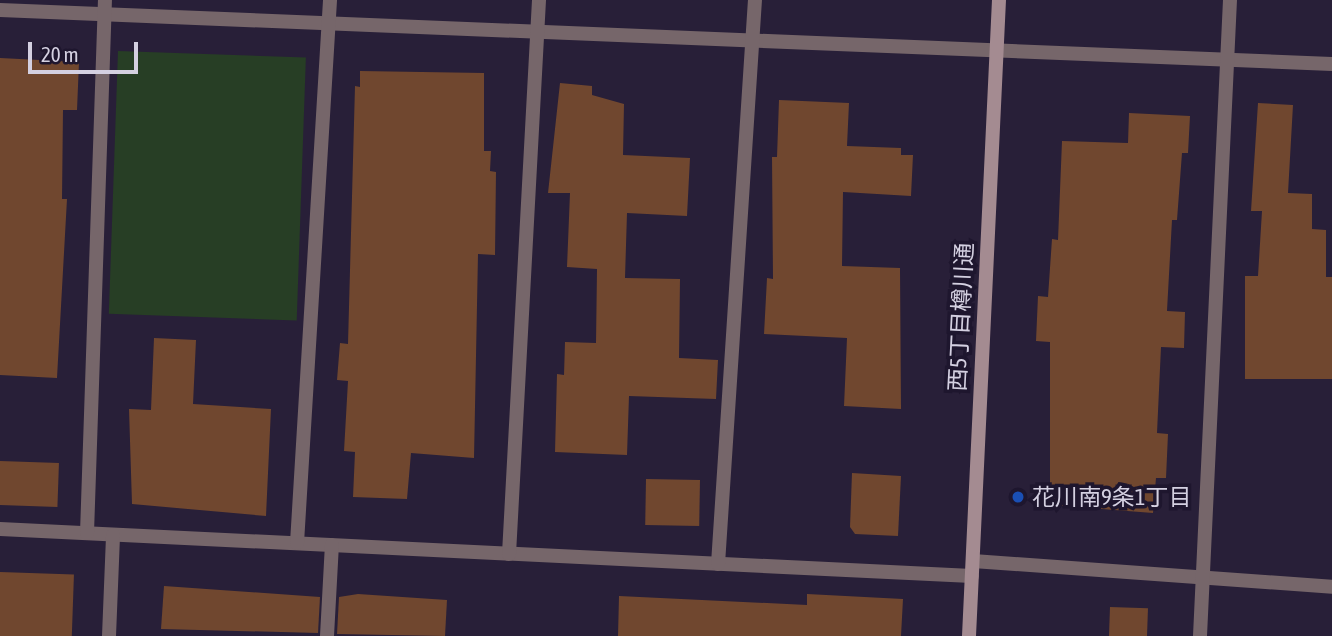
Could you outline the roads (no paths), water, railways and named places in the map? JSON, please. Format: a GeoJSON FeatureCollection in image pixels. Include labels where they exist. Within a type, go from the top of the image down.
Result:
{"type":"FeatureCollection","features":[{"type":"Feature","properties":{"kind":"main road","name":"西5丁目樽川通"},"geometry":{"type":"LineString","coordinates":[[969,636],[999,0]]}},
{"type":"Feature","properties":{"kind":"street"},"geometry":{"type":"LineString","coordinates":[[297,543],[330,0]]}},
{"type":"Feature","properties":{"kind":"street"},"geometry":{"type":"LineString","coordinates":[[509,554],[539,0]]}},
{"type":"Feature","properties":{"kind":"street"},"geometry":{"type":"LineString","coordinates":[[718,564],[755,0]]}},
{"type":"Feature","properties":{"kind":"street"},"geometry":{"type":"LineString","coordinates":[[1200,636],[1230,0]]}},
{"type":"Feature","properties":{"kind":"street"},"geometry":{"type":"LineString","coordinates":[[86,533],[104,7]]}},
{"type":"Feature","properties":{"kind":"street"},"geometry":{"type":"LineString","coordinates":[[0,10],[104,7],[329,24],[1332,64]]}},
{"type":"Feature","properties":{"kind":"street"},"geometry":{"type":"LineString","coordinates":[[0,529],[718,564],[973,568],[1203,578],[1332,587]]}},
{"type":"Feature","properties":{"kind":"street"},"geometry":{"type":"LineString","coordinates":[[109,636],[113,535]]}},
{"type":"Feature","properties":{"kind":"street"},"geometry":{"type":"LineString","coordinates":[[327,636],[332,545]]}},
{"type":"Feature","properties":{"kind":"place","name":"花川南9条1丁目"},"geometry":{"type":"Point","coordinates":[1018,497]}}]}
